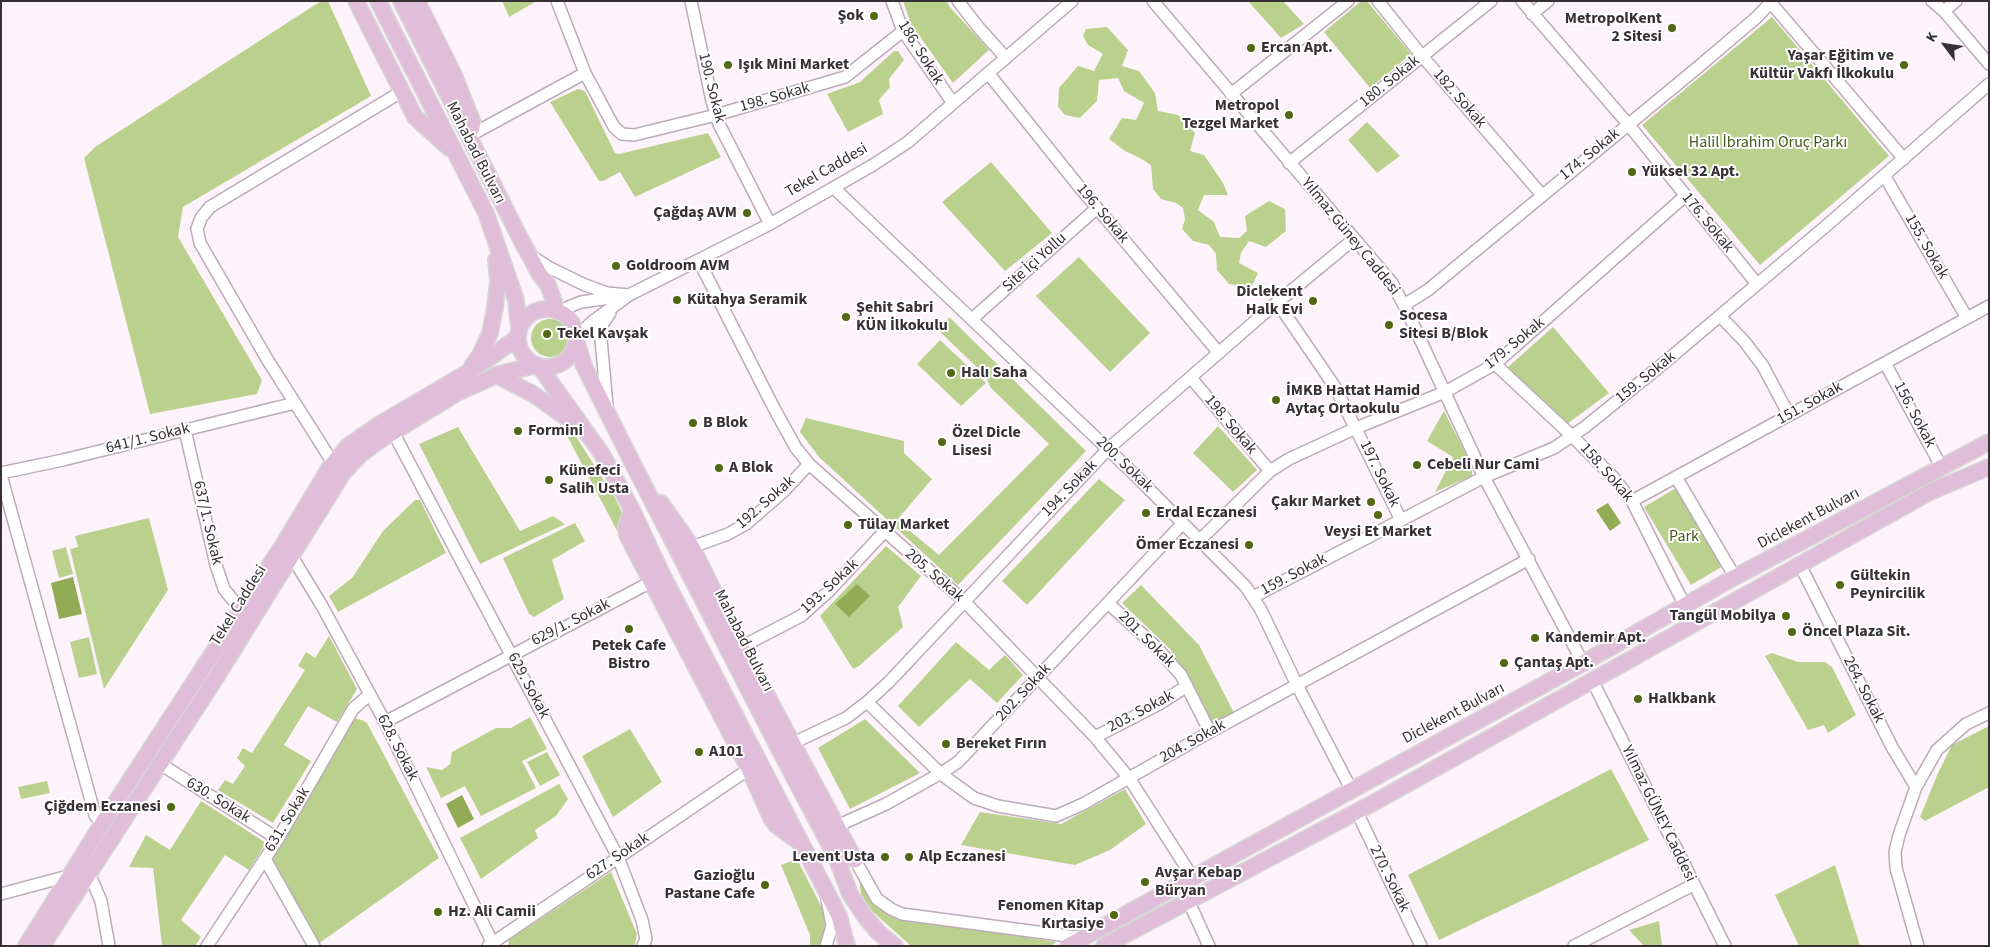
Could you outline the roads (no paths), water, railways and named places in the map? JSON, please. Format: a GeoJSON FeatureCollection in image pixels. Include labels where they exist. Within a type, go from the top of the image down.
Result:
{"type":"FeatureCollection","features":[{"type":"Feature","properties":{"kind":"main road"},"geometry":{"type":"LineString","coordinates":[[356,1],[415,117],[456,154]]}},
{"type":"Feature","properties":{"kind":"main road","name":"Mahabad Bulvarı"},"geometry":{"type":"LineString","coordinates":[[378,1],[486,213],[516,300],[518,333]]}},
{"type":"Feature","properties":{"kind":"main road","name":"Mahabad Bulvarı"},"geometry":{"type":"LineString","coordinates":[[401,1],[528,254],[548,285],[558,310]]}},
{"type":"Feature","properties":{"kind":"main road"},"geometry":{"type":"LineString","coordinates":[[417,1],[454,75],[473,123],[469,136]]}},
{"type":"Feature","properties":{"kind":"main road"},"geometry":{"type":"LineString","coordinates":[[465,374],[480,355],[490,333],[496,308],[498,280],[495,238]]}},
{"type":"Feature","properties":{"kind":"main road"},"geometry":{"type":"LineString","coordinates":[[26,946],[334,463],[348,446],[380,424],[491,357],[518,333],[524,320],[530,314],[548,308],[558,310],[573,323],[576,338],[573,352],[562,363],[554,366],[538,365]]}},
{"type":"Feature","properties":{"kind":"main road"},"geometry":{"type":"LineString","coordinates":[[518,333],[521,352],[526,358],[538,365],[602,454],[632,510],[663,576],[840,916],[847,946]]}},
{"type":"Feature","properties":{"kind":"main road","name":"Mahabad Bulvarı"},"geometry":{"type":"LineString","coordinates":[[576,338],[584,366],[836,857],[850,894],[878,933],[895,946]]}},
{"type":"Feature","properties":{"kind":"main road","name":"Tekel Caddesi"},"geometry":{"type":"LineString","coordinates":[[42,946],[217,676],[343,473],[360,455],[457,392],[496,375],[538,365]]}},
{"type":"Feature","properties":{"kind":"main road"},"geometry":{"type":"LineString","coordinates":[[496,375],[533,394],[584,430]]}},
{"type":"Feature","properties":{"kind":"main road","name":"Diclekent Bulvarı"},"geometry":{"type":"LineString","coordinates":[[1068,946],[1584,663],[1736,577],[1989,442]]}},
{"type":"Feature","properties":{"kind":"main road"},"geometry":{"type":"LineString","coordinates":[[627,452],[692,547],[741,646],[855,860]]}},
{"type":"Feature","properties":{"kind":"main road"},"geometry":{"type":"LineString","coordinates":[[1104,946],[1357,812],[1930,492],[1989,467]]}},
{"type":"Feature","properties":{"kind":"main road"},"geometry":{"type":"LineString","coordinates":[[632,510],[626,527],[627,534],[651,582],[749,769],[776,825],[802,844]]}},
{"type":"Feature","properties":{"kind":"main road"},"geometry":{"type":"LineString","coordinates":[[836,857],[855,860]]}},
{"type":"Feature","properties":{"kind":"street"},"geometry":{"type":"LineString","coordinates":[[469,136],[585,73],[557,1]]}},
{"type":"Feature","properties":{"kind":"street","name":"190. Sokak"},"geometry":{"type":"LineString","coordinates":[[692,1],[716,115],[732,151],[770,224]]}},
{"type":"Feature","properties":{"kind":"street","name":"186. Sokak"},"geometry":{"type":"LineString","coordinates":[[892,1],[903,31],[953,103]]}},
{"type":"Feature","properties":{"kind":"street"},"geometry":{"type":"LineString","coordinates":[[958,1],[1006,58]]}},
{"type":"Feature","properties":{"kind":"street","name":"Tekel Caddesi"},"geometry":{"type":"LineString","coordinates":[[576,338],[592,322],[629,295],[770,224],[834,188],[908,142],[1072,1]]}},
{"type":"Feature","properties":{"kind":"street","name":"Yılmaz Güney Caddesi"},"geometry":{"type":"LineString","coordinates":[[1153,1],[1392,283],[1484,477],[1584,663]]}},
{"type":"Feature","properties":{"kind":"street"},"geometry":{"type":"LineString","coordinates":[[1231,94],[1348,1]]}},
{"type":"Feature","properties":{"kind":"street","name":"182. Sokak"},"geometry":{"type":"LineString","coordinates":[[1378,1],[1422,56],[1542,194]]}},
{"type":"Feature","properties":{"kind":"street","name":"180. Sokak"},"geometry":{"type":"LineString","coordinates":[[1289,163],[1490,1]]}},
{"type":"Feature","properties":{"kind":"street","name":"176. Sokak"},"geometry":{"type":"LineString","coordinates":[[1522,1],[1628,124],[1758,284]]}},
{"type":"Feature","properties":{"kind":"street"},"geometry":{"type":"LineString","coordinates":[[1532,14],[1548,1]]}},
{"type":"Feature","properties":{"kind":"street"},"geometry":{"type":"LineString","coordinates":[[1932,1],[1944,11],[1989,64]]}},
{"type":"Feature","properties":{"kind":"street"},"geometry":{"type":"LineString","coordinates":[[1944,11],[1956,1]]}},
{"type":"Feature","properties":{"kind":"street"},"geometry":{"type":"LineString","coordinates":[[1771,2],[1904,159]]}},
{"type":"Feature","properties":{"kind":"street","name":"174. Sokak"},"geometry":{"type":"LineString","coordinates":[[1404,305],[1428,290],[1697,68],[1771,2]]}},
{"type":"Feature","properties":{"kind":"street","name":"198. Sokak"},"geometry":{"type":"LineString","coordinates":[[585,73],[614,127],[622,134],[634,135],[716,115],[845,77],[903,31]]}},
{"type":"Feature","properties":{"kind":"street","name":"196. Sokak"},"geometry":{"type":"LineString","coordinates":[[988,73],[1097,208],[1219,353]]}},
{"type":"Feature","properties":{"kind":"street","name":"159. Sokak"},"geometry":{"type":"LineString","coordinates":[[1253,597],[1484,477],[1554,448],[1572,436],[1664,363],[1758,284],[1989,84]]}},
{"type":"Feature","properties":{"kind":"street"},"geometry":{"type":"LineString","coordinates":[[334,463],[295,403],[200,244],[197,229],[200,218],[210,207],[402,92]]}},
{"type":"Feature","properties":{"kind":"street","name":"155. Sokak"},"geometry":{"type":"LineString","coordinates":[[1884,175],[1967,318]]}},
{"type":"Feature","properties":{"kind":"street","name":"200. Sokak"},"geometry":{"type":"LineString","coordinates":[[834,188],[1108,450],[1246,586],[1272,630],[1297,685],[1352,789]]}},
{"type":"Feature","properties":{"kind":"street","name":"179. Sokak"},"geometry":{"type":"LineString","coordinates":[[1200,540],[1270,471],[1289,459],[1356,428],[1445,392],[1495,364],[1685,196]]}},
{"type":"Feature","properties":{"kind":"street","name":"Site İçi Yollu"},"geometry":{"type":"LineString","coordinates":[[972,319],[1097,208]]}},
{"type":"Feature","properties":{"kind":"street","name":"194. Sokak"},"geometry":{"type":"LineString","coordinates":[[793,743],[846,718],[867,702],[889,682],[1108,450],[1277,302],[1354,239]]}},
{"type":"Feature","properties":{"kind":"street"},"geometry":{"type":"LineString","coordinates":[[528,254],[577,282],[607,293],[629,295]]}},
{"type":"Feature","properties":{"kind":"street","name":"205. Sokak"},"geometry":{"type":"LineString","coordinates":[[699,260],[775,410],[796,448],[808,464],[964,601],[1095,737],[1129,778],[1192,878]]}},
{"type":"Feature","properties":{"kind":"street"},"geometry":{"type":"LineString","coordinates":[[558,310],[581,302],[629,295]]}},
{"type":"Feature","properties":{"kind":"street"},"geometry":{"type":"LineString","coordinates":[[608,412],[600,328],[606,316],[629,295]]}},
{"type":"Feature","properties":{"kind":"street","name":"197. Sokak"},"geometry":{"type":"LineString","coordinates":[[1277,302],[1335,386],[1401,520]]}},
{"type":"Feature","properties":{"kind":"street","name":"151. Sokak"},"geometry":{"type":"LineString","coordinates":[[1632,501],[1989,306]]}},
{"type":"Feature","properties":{"kind":"street"},"geometry":{"type":"LineString","coordinates":[[1720,316],[1744,341],[1763,366],[1789,416]]}},
{"type":"Feature","properties":{"kind":"street","name":"156. Sokak"},"geometry":{"type":"LineString","coordinates":[[1886,363],[1942,468]]}},
{"type":"Feature","properties":{"kind":"street","name":"158. Sokak"},"geometry":{"type":"LineString","coordinates":[[1495,364],[1572,436],[1613,477],[1632,501],[1685,606]]}},
{"type":"Feature","properties":{"kind":"street","name":"198. Sokak"},"geometry":{"type":"LineString","coordinates":[[1191,378],[1270,471]]}},
{"type":"Feature","properties":{"kind":"street","name":"641/1. Sokak"},"geometry":{"type":"LineString","coordinates":[[1,474],[295,403]]}},
{"type":"Feature","properties":{"kind":"street","name":"637/1. Sokak"},"geometry":{"type":"LineString","coordinates":[[185,430],[216,566],[224,590],[241,610]]}},
{"type":"Feature","properties":{"kind":"street","name":"629. Sokak"},"geometry":{"type":"LineString","coordinates":[[393,432],[618,857],[642,920],[646,939],[643,946]]}},
{"type":"Feature","properties":{"kind":"street","name":"192. Sokak"},"geometry":{"type":"LineString","coordinates":[[692,547],[728,534],[746,524],[784,490],[808,464]]}},
{"type":"Feature","properties":{"kind":"street"},"geometry":{"type":"LineString","coordinates":[[1,474],[95,815],[102,825]]}},
{"type":"Feature","properties":{"kind":"street"},"geometry":{"type":"LineString","coordinates":[[1676,477],[1736,577]]}},
{"type":"Feature","properties":{"kind":"street","name":"202. Sokak"},"geometry":{"type":"LineString","coordinates":[[837,826],[886,804],[941,774],[958,762],[1183,523]]}},
{"type":"Feature","properties":{"kind":"street","name":"193. Sokak"},"geometry":{"type":"LineString","coordinates":[[741,646],[801,616],[828,592],[884,532]]}},
{"type":"Feature","properties":{"kind":"street","name":"628. Sokak"},"geometry":{"type":"LineString","coordinates":[[291,555],[322,606],[385,722],[492,945]]}},
{"type":"Feature","properties":{"kind":"street","name":"204. Sokak"},"geometry":{"type":"LineString","coordinates":[[867,702],[941,774],[974,798],[983,802],[1056,816],[1083,804],[1210,732],[1529,560]]}},
{"type":"Feature","properties":{"kind":"street","name":"264. Sokak"},"geometry":{"type":"LineString","coordinates":[[1800,564],[1892,747],[1916,787]]}},
{"type":"Feature","properties":{"kind":"street","name":"629/1. Sokak"},"geometry":{"type":"LineString","coordinates":[[385,722],[651,582]]}},
{"type":"Feature","properties":{"kind":"street","name":"201. Sokak"},"geometry":{"type":"LineString","coordinates":[[1108,603],[1156,647],[1181,674],[1210,732]]}},
{"type":"Feature","properties":{"kind":"street","name":"Yılmaz GÜNEY Caddesi"},"geometry":{"type":"LineString","coordinates":[[1592,682],[1725,946]]}},
{"type":"Feature","properties":{"kind":"street","name":"203. Sokak"},"geometry":{"type":"LineString","coordinates":[[1095,737],[1159,704],[1187,686]]}},
{"type":"Feature","properties":{"kind":"street","name":"631. Sokak"},"geometry":{"type":"LineString","coordinates":[[207,946],[278,839],[352,710],[369,695]]}},
{"type":"Feature","properties":{"kind":"street"},"geometry":{"type":"LineString","coordinates":[[1918,946],[1900,888],[1896,868],[1895,852],[1908,805],[1916,787],[1938,750],[1966,724],[1989,713]]}},
{"type":"Feature","properties":{"kind":"street","name":"630. Sokak"},"geometry":{"type":"LineString","coordinates":[[159,763],[278,839]]}},
{"type":"Feature","properties":{"kind":"street","name":"627. Sokak"},"geometry":{"type":"LineString","coordinates":[[492,945],[749,769]]}},
{"type":"Feature","properties":{"kind":"street","name":"270. Sokak"},"geometry":{"type":"LineString","coordinates":[[1357,812],[1421,946]]}},
{"type":"Feature","properties":{"kind":"street"},"geometry":{"type":"LineString","coordinates":[[265,859],[314,946]]}},
{"type":"Feature","properties":{"kind":"street"},"geometry":{"type":"LineString","coordinates":[[855,860],[878,899],[891,909],[902,914],[1083,938]]}},
{"type":"Feature","properties":{"kind":"street"},"geometry":{"type":"LineString","coordinates":[[89,873],[101,901],[109,946]]}},
{"type":"Feature","properties":{"kind":"street"},"geometry":{"type":"LineString","coordinates":[[1,894],[72,875]]}},
{"type":"Feature","properties":{"kind":"street"},"geometry":{"type":"LineString","coordinates":[[1574,946],[1693,885]]}},
{"type":"Feature","properties":{"kind":"street"},"geometry":{"type":"LineString","coordinates":[[825,887],[832,926],[826,946]]}},
{"type":"Feature","properties":{"kind":"street"},"geometry":{"type":"LineString","coordinates":[[1188,900],[1210,946]]}},
{"type":"Feature","properties":{"kind":"place","name":"Şok"},"geometry":{"type":"Point","coordinates":[874,16]}},
{"type":"Feature","properties":{"kind":"place","name":"MetropolKent 2 Sitesi"},"geometry":{"type":"Point","coordinates":[1672,28]}},
{"type":"Feature","properties":{"kind":"place","name":"Ercan Apt."},"geometry":{"type":"Point","coordinates":[1251,48]}},
{"type":"Feature","properties":{"kind":"place","name":"Işık Mini Market"},"geometry":{"type":"Point","coordinates":[728,65]}},
{"type":"Feature","properties":{"kind":"place","name":"Yaşar Eğitim ve Kültür Vakfı İlkokulu"},"geometry":{"type":"Point","coordinates":[1904,65]}},
{"type":"Feature","properties":{"kind":"place","name":"Metropol Tezgel Market"},"geometry":{"type":"Point","coordinates":[1289,115]}},
{"type":"Feature","properties":{"kind":"place","name":"Yüksel 32 Apt."},"geometry":{"type":"Point","coordinates":[1632,172]}},
{"type":"Feature","properties":{"kind":"place","name":"Çağdaş AVM"},"geometry":{"type":"Point","coordinates":[747,213]}},
{"type":"Feature","properties":{"kind":"place","name":"Goldroom AVM"},"geometry":{"type":"Point","coordinates":[616,266]}},
{"type":"Feature","properties":{"kind":"place","name":"Kütahya Seramik"},"geometry":{"type":"Point","coordinates":[677,300]}},
{"type":"Feature","properties":{"kind":"place","name":"Diclekent Halk Evi"},"geometry":{"type":"Point","coordinates":[1313,301]}},
{"type":"Feature","properties":{"kind":"place","name":"Şehit Sabri KÜN İlkokulu"},"geometry":{"type":"Point","coordinates":[846,317]}},
{"type":"Feature","properties":{"kind":"place","name":"Socesa Sitesi B/Blok"},"geometry":{"type":"Point","coordinates":[1389,325]}},
{"type":"Feature","properties":{"kind":"place","name":"Tekel Kavşak"},"geometry":{"type":"Point","coordinates":[547,334]}},
{"type":"Feature","properties":{"kind":"place","name":"Halı Saha"},"geometry":{"type":"Point","coordinates":[951,373]}},
{"type":"Feature","properties":{"kind":"place","name":"İMKB Hattat Hamid Aytaç Ortaokulu"},"geometry":{"type":"Point","coordinates":[1276,400]}},
{"type":"Feature","properties":{"kind":"place","name":"B Blok"},"geometry":{"type":"Point","coordinates":[693,423]}},
{"type":"Feature","properties":{"kind":"place","name":"Formini"},"geometry":{"type":"Point","coordinates":[518,431]}},
{"type":"Feature","properties":{"kind":"place","name":"Özel Dicle Lisesi"},"geometry":{"type":"Point","coordinates":[942,442]}},
{"type":"Feature","properties":{"kind":"place","name":"Cebeli Nur Cami"},"geometry":{"type":"Point","coordinates":[1417,465]}},
{"type":"Feature","properties":{"kind":"place","name":"A Blok"},"geometry":{"type":"Point","coordinates":[719,468]}},
{"type":"Feature","properties":{"kind":"place","name":"Künefeci Salih Usta"},"geometry":{"type":"Point","coordinates":[549,480]}},
{"type":"Feature","properties":{"kind":"place","name":"Çakır Market"},"geometry":{"type":"Point","coordinates":[1371,502]}},
{"type":"Feature","properties":{"kind":"place","name":"Erdal Eczanesi"},"geometry":{"type":"Point","coordinates":[1146,513]}},
{"type":"Feature","properties":{"kind":"place","name":"Veysi Et Market"},"geometry":{"type":"Point","coordinates":[1378,515]}},
{"type":"Feature","properties":{"kind":"place","name":"Tülay Market"},"geometry":{"type":"Point","coordinates":[848,525]}},
{"type":"Feature","properties":{"kind":"place","name":"Ömer Eczanesi"},"geometry":{"type":"Point","coordinates":[1249,545]}},
{"type":"Feature","properties":{"kind":"place","name":"Gültekin Peynircilik"},"geometry":{"type":"Point","coordinates":[1840,585]}},
{"type":"Feature","properties":{"kind":"place","name":"Tangül Mobilya"},"geometry":{"type":"Point","coordinates":[1786,616]}},
{"type":"Feature","properties":{"kind":"place","name":"Petek Cafe Bistro"},"geometry":{"type":"Point","coordinates":[629,629]}},
{"type":"Feature","properties":{"kind":"place","name":"Öncel Plaza Sit."},"geometry":{"type":"Point","coordinates":[1792,632]}},
{"type":"Feature","properties":{"kind":"place","name":"Kandemir Apt."},"geometry":{"type":"Point","coordinates":[1535,638]}},
{"type":"Feature","properties":{"kind":"place","name":"Çantaş Apt."},"geometry":{"type":"Point","coordinates":[1504,663]}},
{"type":"Feature","properties":{"kind":"place","name":"Halkbank"},"geometry":{"type":"Point","coordinates":[1638,699]}},
{"type":"Feature","properties":{"kind":"place","name":"Bereket Fırın"},"geometry":{"type":"Point","coordinates":[946,744]}},
{"type":"Feature","properties":{"kind":"place","name":"A101"},"geometry":{"type":"Point","coordinates":[699,752]}},
{"type":"Feature","properties":{"kind":"place","name":"Çiğdem Eczanesi"},"geometry":{"type":"Point","coordinates":[171,807]}},
{"type":"Feature","properties":{"kind":"place","name":"Levent Usta"},"geometry":{"type":"Point","coordinates":[885,857]}},
{"type":"Feature","properties":{"kind":"place","name":"Alp Eczanesi"},"geometry":{"type":"Point","coordinates":[909,857]}},
{"type":"Feature","properties":{"kind":"place","name":"Avşar Kebap Büryan"},"geometry":{"type":"Point","coordinates":[1145,882]}},
{"type":"Feature","properties":{"kind":"place","name":"Gazioğlu Pastane Cafe"},"geometry":{"type":"Point","coordinates":[765,885]}},
{"type":"Feature","properties":{"kind":"place","name":"Hz. Ali Camii"},"geometry":{"type":"Point","coordinates":[438,912]}},
{"type":"Feature","properties":{"kind":"place","name":"Fenomen Kitap Kırtasiye"},"geometry":{"type":"Point","coordinates":[1114,915]}},
{"type":"Feature","properties":{"kind":"park label","name":"Halil İbrahim Oruç Parkı"},"geometry":{"type":"Point","coordinates":[1768,143]}},
{"type":"Feature","properties":{"kind":"park label","name":"Park"},"geometry":{"type":"Point","coordinates":[1684,537]}}]}
